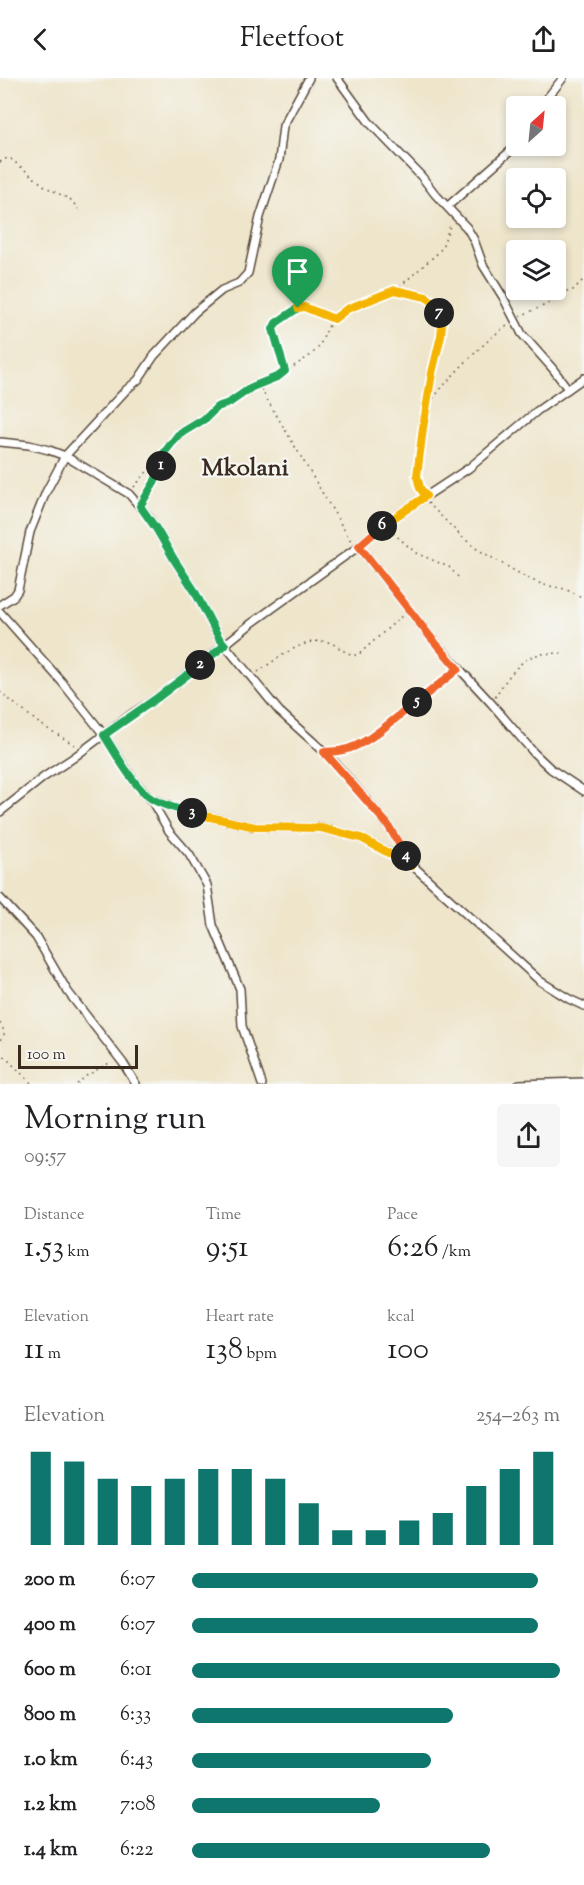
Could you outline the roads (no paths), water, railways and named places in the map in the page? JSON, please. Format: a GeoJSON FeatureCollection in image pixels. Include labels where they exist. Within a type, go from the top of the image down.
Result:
{"type":"FeatureCollection","features":[{"type":"Feature","properties":{"kind":"street"},"geometry":{"type":"LineString","coordinates":[[0,605],[14,596],[18,590],[30,532],[46,492],[65,456],[138,380],[154,356],[195,312],[222,290],[239,283],[248,273],[260,217],[279,160],[283,126],[309,78]]}},
{"type":"Feature","properties":{"kind":"street"},"geometry":{"type":"LineString","coordinates":[[337,78],[369,122],[448,206],[471,234],[483,265],[522,334],[538,350],[568,389]]}},
{"type":"Feature","properties":{"kind":"street"},"geometry":{"type":"LineString","coordinates":[[549,96],[563,78]]}},
{"type":"Feature","properties":{"kind":"street"},"geometry":{"type":"LineString","coordinates":[[448,206],[506,154]]}},
{"type":"Feature","properties":{"kind":"street"},"geometry":{"type":"LineString","coordinates":[[0,812],[44,777],[157,698],[252,622],[357,547],[387,522],[469,468],[537,411],[584,378]]}},
{"type":"Feature","properties":{"kind":"street"},"geometry":{"type":"LineString","coordinates":[[0,442],[30,445],[65,456],[129,494],[157,530],[194,590],[219,638],[279,711],[324,752],[388,825],[412,866]]}},
{"type":"Feature","properties":{"kind":"street"},"geometry":{"type":"LineString","coordinates":[[357,547],[458,669],[546,765],[584,791]]}},
{"type":"Feature","properties":{"kind":"street"},"geometry":{"type":"LineString","coordinates":[[0,612],[62,682],[104,735],[134,781],[150,798],[169,831],[189,854],[207,885],[213,925],[240,989],[242,1026],[262,1084]]}},
{"type":"Feature","properties":{"kind":"street"},"geometry":{"type":"LineString","coordinates":[[150,798],[177,809],[255,827],[321,828],[361,838],[412,866],[540,981],[568,999],[584,1006]]}},
{"type":"Feature","properties":{"kind":"street"},"geometry":{"type":"LineString","coordinates":[[0,897],[36,937],[68,992],[136,1084]]}},
{"type":"Feature","properties":{"kind":"street"},"geometry":{"type":"LineString","coordinates":[[519,1084],[584,1082]]}},
{"type":"Feature","properties":{"kind":"district","name":"Mkolani"},"geometry":{"type":"Point","coordinates":[245,467]}}]}
